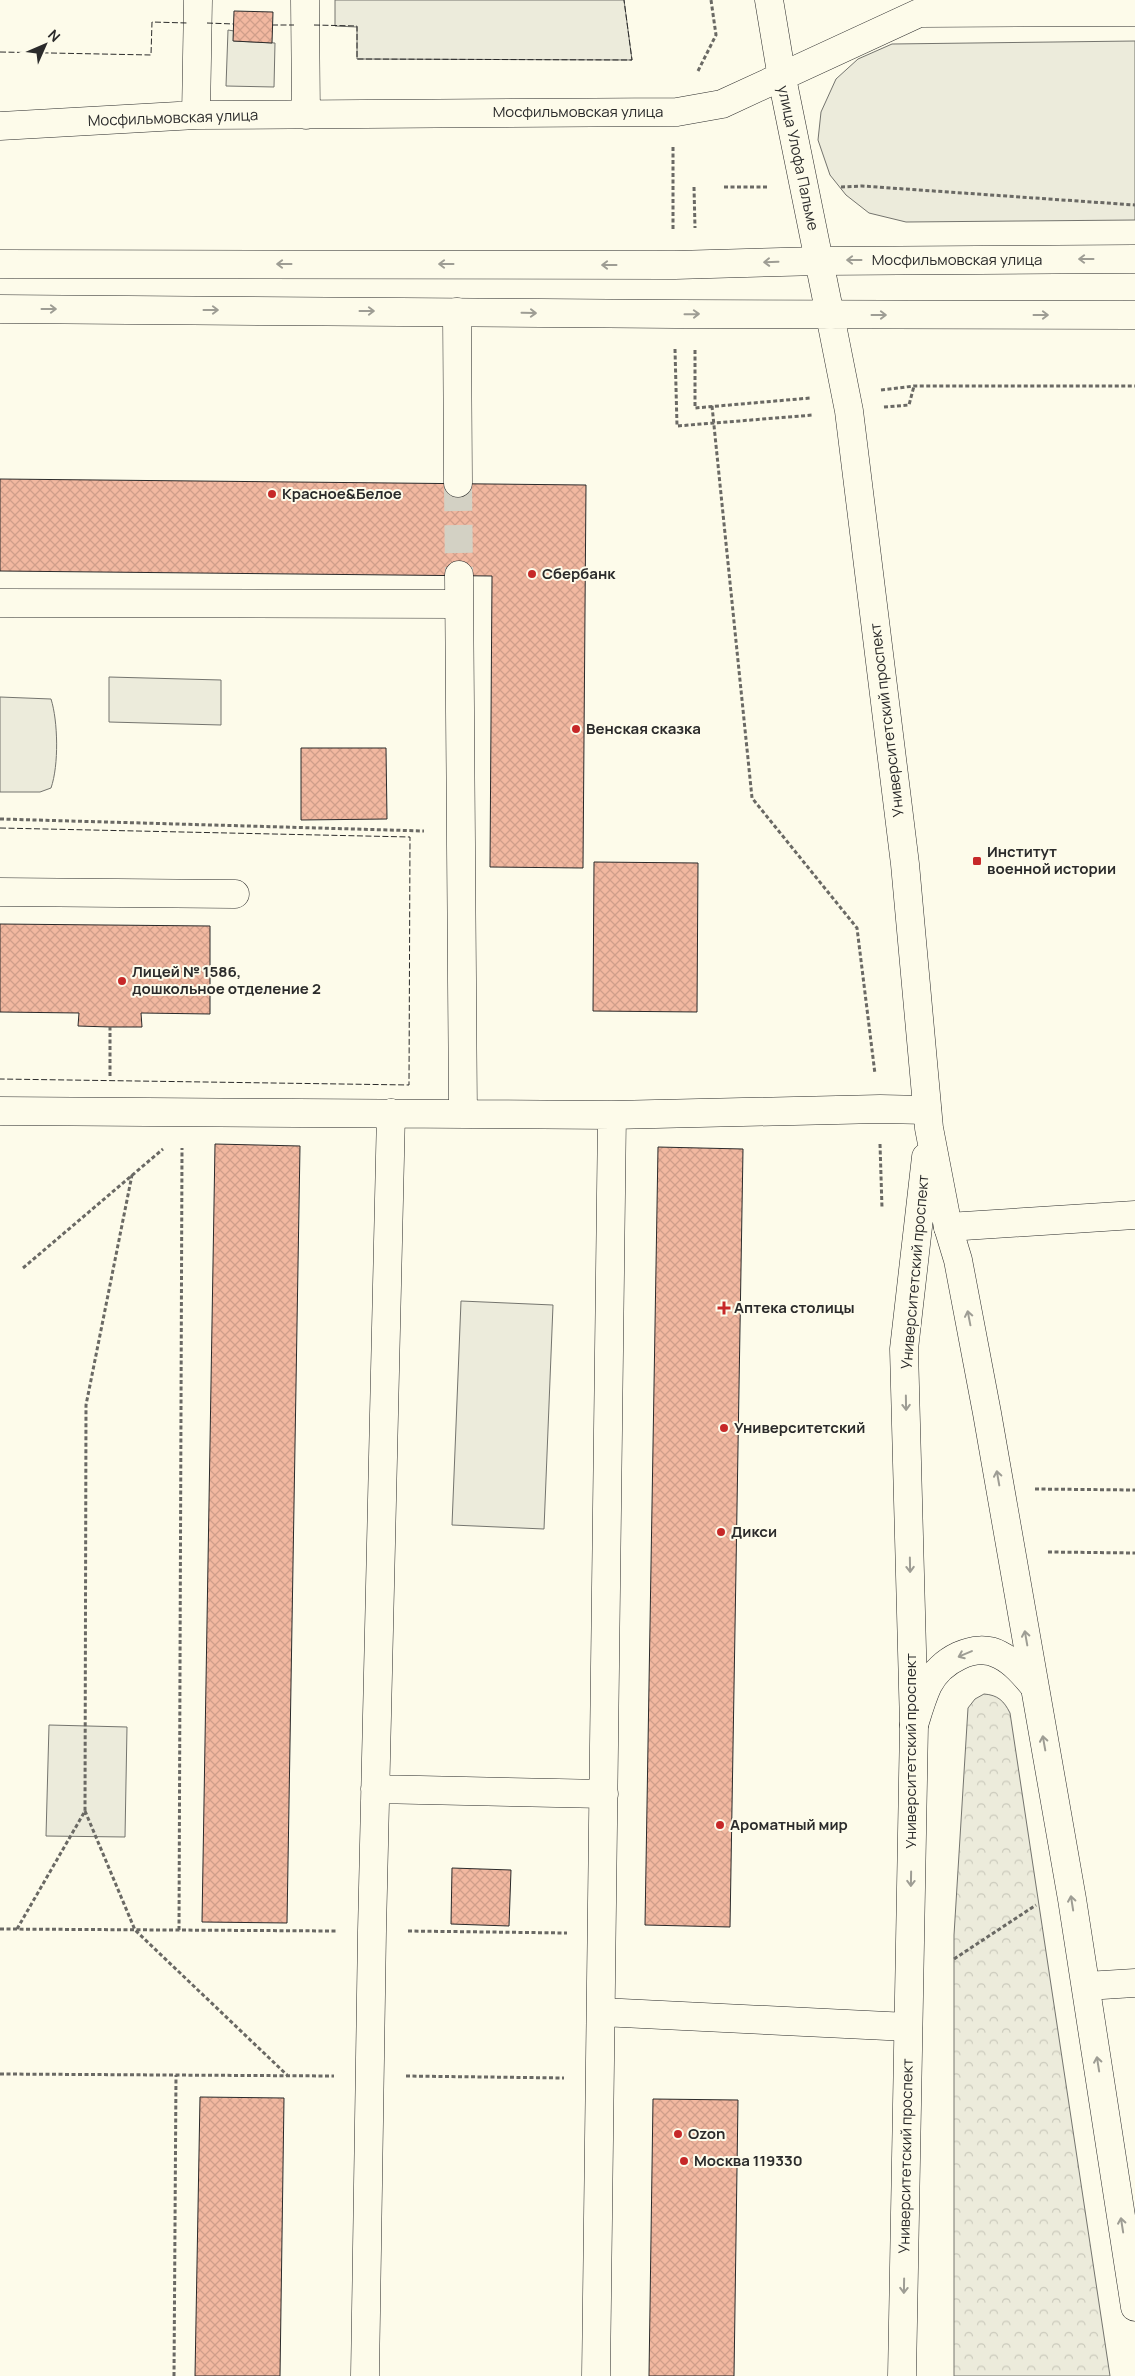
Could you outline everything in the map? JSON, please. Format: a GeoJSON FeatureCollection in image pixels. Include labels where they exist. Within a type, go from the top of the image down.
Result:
{"type":"FeatureCollection","features":[{"type":"Feature","properties":{"kind":"main road"},"geometry":{"type":"LineString","coordinates":[[196,115],[198,0]]}},
{"type":"Feature","properties":{"kind":"main road"},"geometry":{"type":"LineString","coordinates":[[305,0],[306,115]]}},
{"type":"Feature","properties":{"kind":"main road","name":"улица Улофа Пальме"},"geometry":{"type":"LineString","coordinates":[[769,0],[782,78],[830,315]]}},
{"type":"Feature","properties":{"kind":"main road","name":"Мосфильмовская улица"},"geometry":{"type":"LineString","coordinates":[[0,126],[196,115],[677,112],[722,104],[782,78],[919,7],[1135,12]]}},
{"type":"Feature","properties":{"kind":"main road","name":"Мосфильмовская улица"},"geometry":{"type":"LineString","coordinates":[[0,264],[675,265],[820,260],[1135,259]]}},
{"type":"Feature","properties":{"kind":"main road"},"geometry":{"type":"LineString","coordinates":[[0,309],[830,315],[1135,315]]}},
{"type":"Feature","properties":{"kind":"main road"},"geometry":{"type":"LineString","coordinates":[[457,312],[458,484]]}},
{"type":"Feature","properties":{"kind":"main road","name":"Университетский проспект"},"geometry":{"type":"LineString","coordinates":[[830,315],[850,411],[905,864],[928,1119],[948,1227],[958,1260],[985,1403],[1086,1986],[1135,2307]]}},
{"type":"Feature","properties":{"kind":"main road"},"geometry":{"type":"LineString","coordinates":[[459,575],[462,1114]]}},
{"type":"Feature","properties":{"kind":"main road"},"geometry":{"type":"LineString","coordinates":[[0,603],[459,604]]}},
{"type":"Feature","properties":{"kind":"main road"},"geometry":{"type":"LineString","coordinates":[[0,892],[235,894]]}},
{"type":"Feature","properties":{"kind":"main road"},"geometry":{"type":"LineString","coordinates":[[0,1112],[612,1115],[880,1109],[928,1119]]}},
{"type":"Feature","properties":{"kind":"main road"},"geometry":{"type":"LineString","coordinates":[[365,2376],[369,2076],[391,1113]]}},
{"type":"Feature","properties":{"kind":"main road"},"geometry":{"type":"LineString","coordinates":[[596,2376],[612,1115]]}},
{"type":"Feature","properties":{"kind":"main road","name":"Университетский проспект"},"geometry":{"type":"LineString","coordinates":[[902,2376],[914,1725],[904,1349],[928,1119]]}},
{"type":"Feature","properties":{"kind":"main road"},"geometry":{"type":"LineString","coordinates":[[948,1227],[1135,1215]]}},
{"type":"Feature","properties":{"kind":"main road"},"geometry":{"type":"LineString","coordinates":[[914,1725],[929,1683],[950,1660],[974,1650],[998,1654],[1018,1667],[1034,1686]]}},
{"type":"Feature","properties":{"kind":"main road"},"geometry":{"type":"LineString","coordinates":[[375,1788],[604,1794]]}},
{"type":"Feature","properties":{"kind":"main road"},"geometry":{"type":"LineString","coordinates":[[1086,1986],[1135,1983]]}},
{"type":"Feature","properties":{"kind":"main road"},"geometry":{"type":"LineString","coordinates":[[601,2012],[908,2027]]}},
{"type":"Feature","properties":{"kind":"path"},"geometry":{"type":"LineString","coordinates":[[711,0],[716,34]]}},
{"type":"Feature","properties":{"kind":"path"},"geometry":{"type":"LineString","coordinates":[[862,186],[1135,205]]}},
{"type":"Feature","properties":{"kind":"path"},"geometry":{"type":"LineString","coordinates":[[914,386],[1135,386]]}},
{"type":"Feature","properties":{"kind":"path"},"geometry":{"type":"LineString","coordinates":[[712,406],[752,798],[857,928]]}},
{"type":"Feature","properties":{"kind":"path"},"geometry":{"type":"LineString","coordinates":[[677,426],[791,418]]}},
{"type":"Feature","properties":{"kind":"path"},"geometry":{"type":"LineString","coordinates":[[0,819],[460,832]]}},
{"type":"Feature","properties":{"kind":"path"},"geometry":{"type":"LineString","coordinates":[[110,1027],[110,1081]]}},
{"type":"Feature","properties":{"kind":"path"},"geometry":{"type":"LineString","coordinates":[[23,1268],[206,1112]]}},
{"type":"Feature","properties":{"kind":"path"},"geometry":{"type":"LineString","coordinates":[[178,1930],[182,1132]]}},
{"type":"Feature","properties":{"kind":"path"},"geometry":{"type":"LineString","coordinates":[[132,1176],[86,1405],[85,1811],[136,1930],[287,2075]]}},
{"type":"Feature","properties":{"kind":"path"},"geometry":{"type":"LineString","coordinates":[[1035,1489],[1135,1490]]}},
{"type":"Feature","properties":{"kind":"path"},"geometry":{"type":"LineString","coordinates":[[1045,1552],[1135,1553]]}},
{"type":"Feature","properties":{"kind":"path"},"geometry":{"type":"LineString","coordinates":[[17,1929],[85,1811]]}},
{"type":"Feature","properties":{"kind":"path"},"geometry":{"type":"LineString","coordinates":[[954,1959],[1039,1904]]}},
{"type":"Feature","properties":{"kind":"path"},"geometry":{"type":"LineString","coordinates":[[0,1928],[602,1933]]}},
{"type":"Feature","properties":{"kind":"path"},"geometry":{"type":"LineString","coordinates":[[0,2074],[600,2078]]}},
{"type":"Feature","properties":{"kind":"path"},"geometry":{"type":"LineString","coordinates":[[174,2376],[176,2075]]}},
{"type":"Feature","properties":{"kind":"green space"},"geometry":{"type":"Polygon","coordinates":[[[335,0],[624,0],[632,60],[357,59],[357,27],[335,26],[335,0]]]}},
{"type":"Feature","properties":{"kind":"green space"},"geometry":{"type":"Polygon","coordinates":[[[228,30],[234,31],[234,41],[275,43],[274,87],[226,86],[228,30]]]}},
{"type":"Feature","properties":{"kind":"green space"},"geometry":{"type":"Polygon","coordinates":[[[1135,41],[1135,220],[906,222],[869,213],[846,195],[830,175],[818,140],[821,112],[836,79],[858,59],[892,44],[1135,41]]]}},
{"type":"Feature","properties":{"kind":"green space"},"geometry":{"type":"Polygon","coordinates":[[[109,677],[221,680],[221,725],[109,722],[109,677]]]}},
{"type":"Feature","properties":{"kind":"green space"},"geometry":{"type":"Polygon","coordinates":[[[0,697],[51,699],[57,743],[54,778],[51,788],[40,792],[0,792],[0,697]]]}},
{"type":"Feature","properties":{"kind":"green space"},"geometry":{"type":"Polygon","coordinates":[[[461,1301],[553,1305],[544,1529],[452,1525],[461,1301]]]}},
{"type":"Feature","properties":{"kind":"green space"},"geometry":{"type":"Polygon","coordinates":[[[984,1694],[1000,1699],[1010,1713],[1110,2376],[954,2376],[954,1935],[968,1708],[975,1699],[984,1694]]]}},
{"type":"Feature","properties":{"kind":"green space"},"geometry":{"type":"Polygon","coordinates":[[[49,1725],[127,1727],[125,1837],[46,1836],[49,1725]]]}},
{"type":"Feature","properties":{"kind":"building"},"geometry":{"type":"Polygon","coordinates":[[[234,11],[273,12],[272,43],[233,41],[234,11]]]}},
{"type":"Feature","properties":{"kind":"building"},"geometry":{"type":"Polygon","coordinates":[[[0,479],[586,485],[583,868],[490,867],[492,576],[0,571],[0,479]]]}},
{"type":"Feature","properties":{"kind":"building"},"geometry":{"type":"Polygon","coordinates":[[[301,748],[386,748],[387,819],[301,820],[301,748]]]}},
{"type":"Feature","properties":{"kind":"building"},"geometry":{"type":"Polygon","coordinates":[[[594,862],[698,863],[697,1012],[593,1011],[594,862]]]}},
{"type":"Feature","properties":{"kind":"building"},"geometry":{"type":"Polygon","coordinates":[[[0,924],[210,926],[210,1014],[141,1013],[142,1027],[110,1027],[78,1026],[79,1013],[0,1012],[0,924]]]}},
{"type":"Feature","properties":{"kind":"building"},"geometry":{"type":"Polygon","coordinates":[[[215,1144],[300,1146],[287,1923],[202,1922],[215,1144]]]}},
{"type":"Feature","properties":{"kind":"building"},"geometry":{"type":"Polygon","coordinates":[[[658,1147],[743,1149],[730,1927],[645,1925],[658,1147]]]}},
{"type":"Feature","properties":{"kind":"building"},"geometry":{"type":"Polygon","coordinates":[[[452,1868],[511,1870],[509,1926],[451,1924],[452,1868]]]}},
{"type":"Feature","properties":{"kind":"building"},"geometry":{"type":"Polygon","coordinates":[[[200,2097],[284,2098],[280,2376],[195,2376],[200,2097]]]}},
{"type":"Feature","properties":{"kind":"building"},"geometry":{"type":"Polygon","coordinates":[[[653,2099],[738,2100],[734,2376],[649,2376],[653,2099]]]}},
{"type":"Feature","properties":{"kind":"tunnel"},"geometry":{"type":"LineString","coordinates":[[458,483],[459,575]]}},
{"type":"Feature","properties":{"kind":"fence"},"geometry":{"type":"LineString","coordinates":[[314,25],[357,26],[357,59],[632,60],[624,0]]}},
{"type":"Feature","properties":{"kind":"fence"},"geometry":{"type":"LineString","coordinates":[[0,52],[151,55],[152,22],[187,23]]}},
{"type":"Feature","properties":{"kind":"fence"},"geometry":{"type":"LineString","coordinates":[[207,23],[234,24]]}},
{"type":"Feature","properties":{"kind":"fence"},"geometry":{"type":"LineString","coordinates":[[272,25],[294,25]]}},
{"type":"Feature","properties":{"kind":"fence"},"geometry":{"type":"LineString","coordinates":[[0,828],[410,837],[409,1085],[0,1079]]}},
{"type":"Feature","properties":{"kind":"place","name":"Красное&Белое"},"geometry":{"type":"Point","coordinates":[272,494]}},
{"type":"Feature","properties":{"kind":"place","name":"Сбербанк"},"geometry":{"type":"Point","coordinates":[532,574]}},
{"type":"Feature","properties":{"kind":"place","name":"Венская сказка"},"geometry":{"type":"Point","coordinates":[576,729]}},
{"type":"Feature","properties":{"kind":"place","name":"Институт военной истории"},"geometry":{"type":"Point","coordinates":[977,861]}},
{"type":"Feature","properties":{"kind":"place","name":"Лицей № 1586, дошкольное отделение 2"},"geometry":{"type":"Point","coordinates":[122,981]}},
{"type":"Feature","properties":{"kind":"place","name":"Аптека столицы"},"geometry":{"type":"Point","coordinates":[724,1308]}},
{"type":"Feature","properties":{"kind":"place","name":"Университетский"},"geometry":{"type":"Point","coordinates":[724,1428]}},
{"type":"Feature","properties":{"kind":"place","name":"Дикси"},"geometry":{"type":"Point","coordinates":[721,1532]}},
{"type":"Feature","properties":{"kind":"place","name":"Ароматный мир"},"geometry":{"type":"Point","coordinates":[720,1825]}},
{"type":"Feature","properties":{"kind":"place","name":"Ozon"},"geometry":{"type":"Point","coordinates":[678,2134]}},
{"type":"Feature","properties":{"kind":"place","name":"Москва 119330"},"geometry":{"type":"Point","coordinates":[684,2161]}}]}
